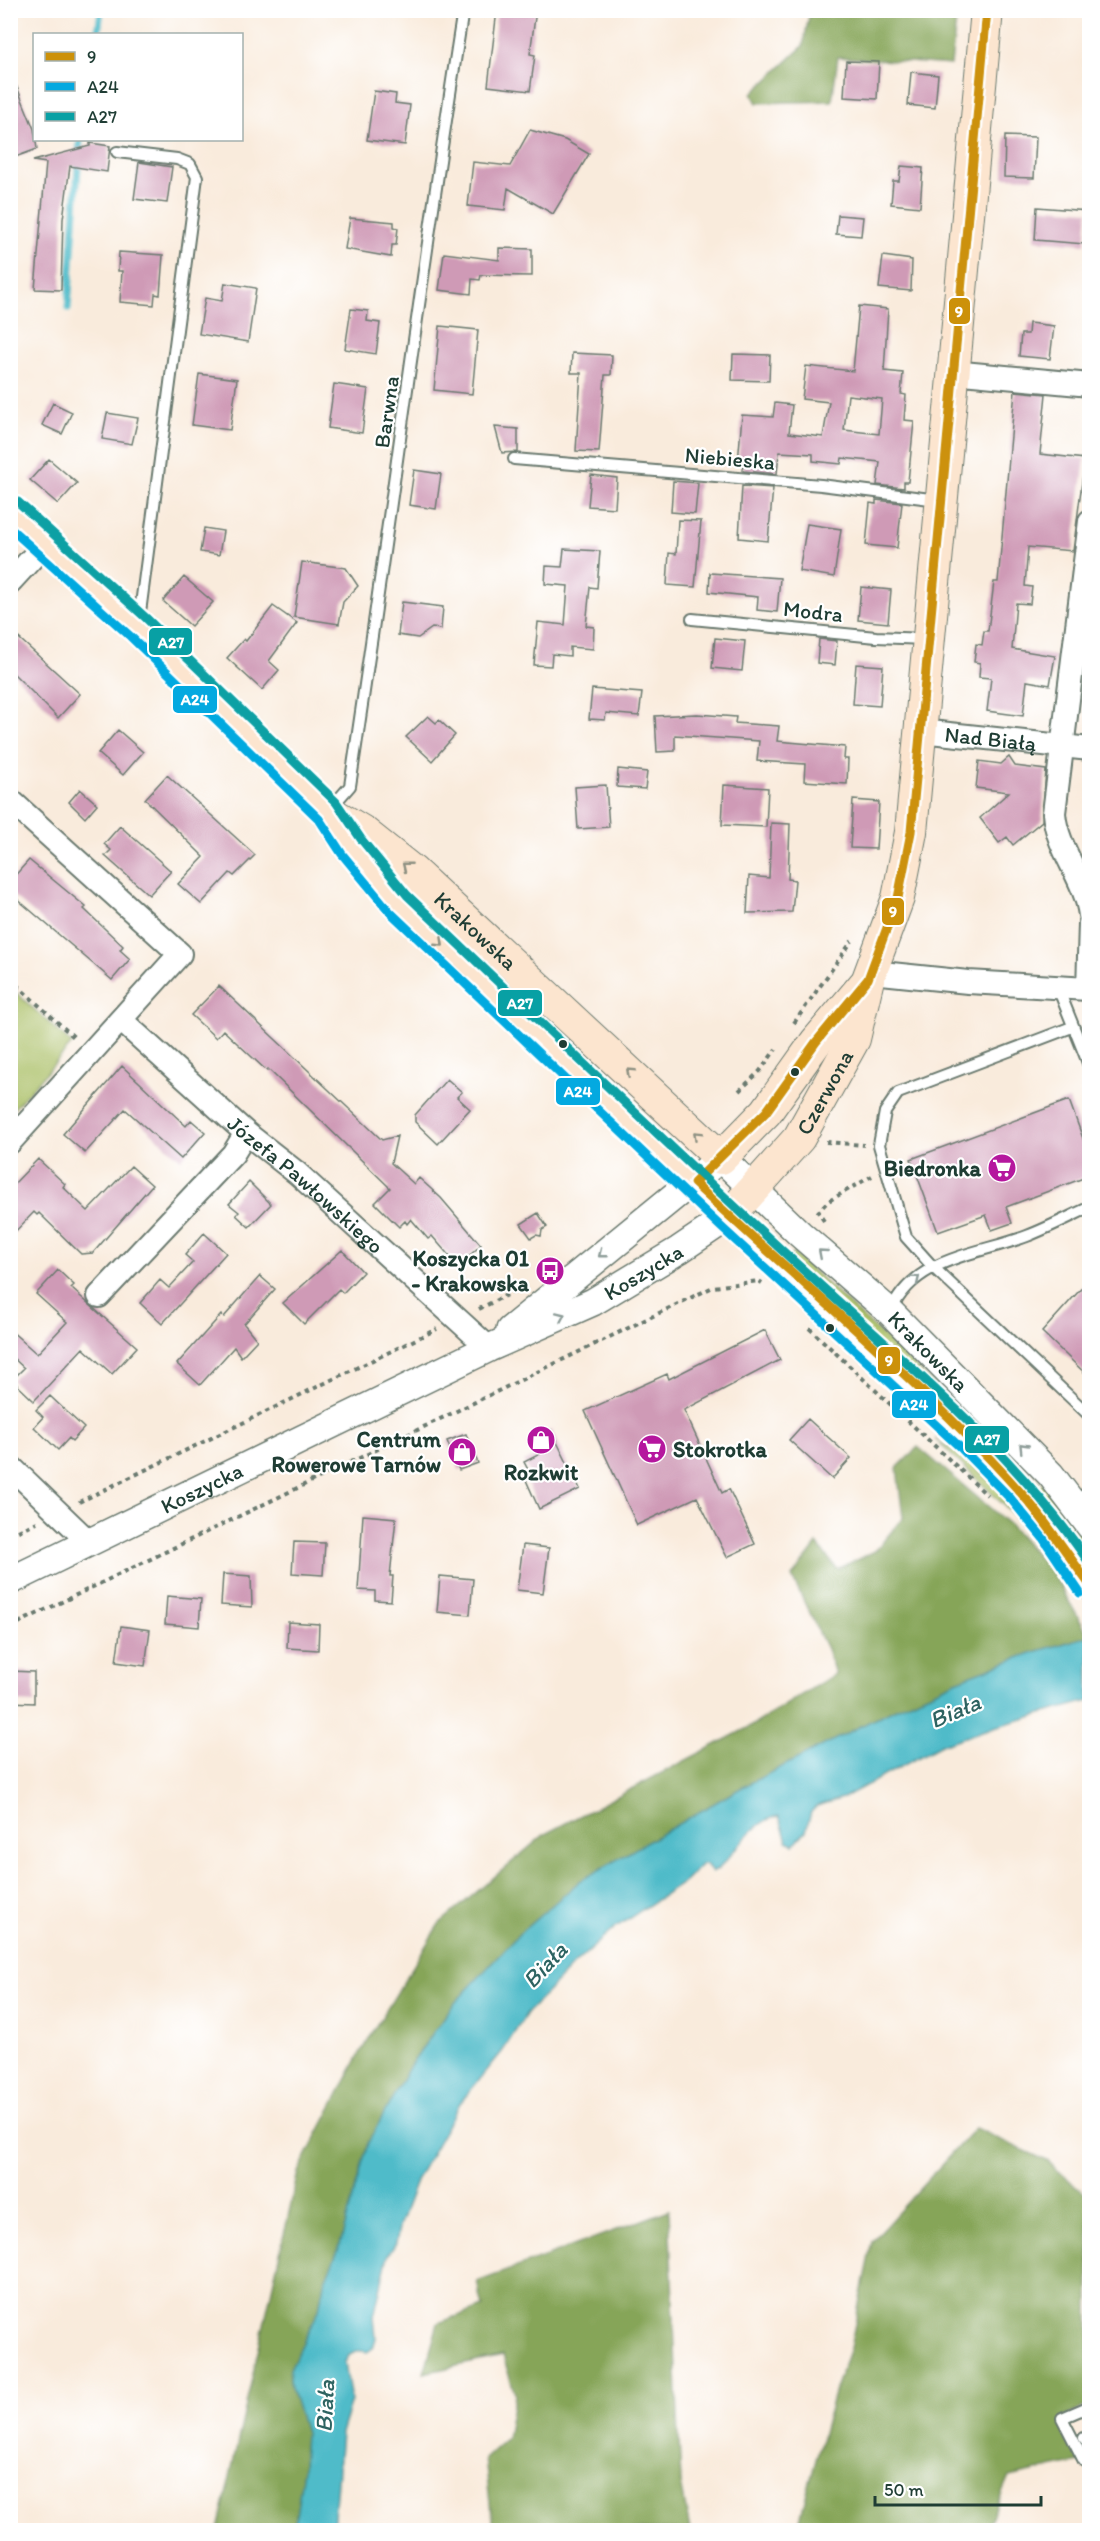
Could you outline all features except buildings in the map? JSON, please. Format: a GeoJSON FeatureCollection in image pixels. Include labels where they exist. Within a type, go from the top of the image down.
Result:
{"type":"FeatureCollection","features":[{"type":"Feature","properties":{"kind":"main road","name":"Czerwona"},"geometry":{"type":"LineString","coordinates":[[753,1191],[799,1138],[854,1039],[870,976],[898,898],[911,832],[987,10]]}},
{"type":"Feature","properties":{"kind":"main road","name":"Krakowska"},"geometry":{"type":"LineString","coordinates":[[10,511],[138,627],[328,811],[351,846],[398,903],[728,1217]]}},
{"type":"Feature","properties":{"kind":"main road","name":"Krakowska"},"geometry":{"type":"LineString","coordinates":[[328,811],[363,832],[412,871],[721,1158]]}},
{"type":"Feature","properties":{"kind":"main road","name":"Czerwona"},"geometry":{"type":"LineString","coordinates":[[721,1158],[766,1112],[816,1042],[870,976]]}},
{"type":"Feature","properties":{"kind":"main road"},"geometry":{"type":"LineString","coordinates":[[728,1217],[753,1191]]}},
{"type":"Feature","properties":{"kind":"street"},"geometry":{"type":"LineString","coordinates":[[952,372],[1089,385]]}},
{"type":"Feature","properties":{"kind":"street","name":"Nad Białą"},"geometry":{"type":"LineString","coordinates":[[1089,521],[1054,813],[1056,830],[1087,899],[1089,915]]}},
{"type":"Feature","properties":{"kind":"street"},"geometry":{"type":"LineString","coordinates":[[10,582],[46,543]]}},
{"type":"Feature","properties":{"kind":"street","name":"Nad Białą"},"geometry":{"type":"LineString","coordinates":[[921,731],[1089,749]]}},
{"type":"Feature","properties":{"kind":"street"},"geometry":{"type":"LineString","coordinates":[[10,800],[180,954],[122,1021],[10,1142]]}},
{"type":"Feature","properties":{"kind":"street"},"geometry":{"type":"LineString","coordinates":[[870,976],[1088,988],[1089,923]]}},
{"type":"Feature","properties":{"kind":"street","name":"Józefa Pawłowskiego"},"geometry":{"type":"LineString","coordinates":[[122,1021],[246,1133],[297,1173],[489,1348]]}},
{"type":"Feature","properties":{"kind":"street"},"geometry":{"type":"LineString","coordinates":[[99,1296],[233,1154],[246,1133]]}},
{"type":"Feature","properties":{"kind":"street"},"geometry":{"type":"LineString","coordinates":[[694,1183],[721,1158]]}},
{"type":"Feature","properties":{"kind":"street","name":"Krakowska"},"geometry":{"type":"LineString","coordinates":[[721,1158],[753,1191],[890,1312],[1051,1475],[1082,1497],[1089,1526]]}},
{"type":"Feature","properties":{"kind":"street","name":"Koszycka"},"geometry":{"type":"LineString","coordinates":[[489,1348],[576,1274],[694,1183]]}},
{"type":"Feature","properties":{"kind":"street","name":"Krakowska"},"geometry":{"type":"LineString","coordinates":[[728,1217],[970,1440],[1020,1491],[1053,1531],[1087,1583]]}},
{"type":"Feature","properties":{"kind":"street","name":"Koszycka"},"geometry":{"type":"LineString","coordinates":[[10,1581],[489,1348],[593,1302],[679,1251],[728,1217]]}},
{"type":"Feature","properties":{"kind":"street"},"geometry":{"type":"LineString","coordinates":[[10,1466],[60,1511],[89,1542]]}},
{"type":"Feature","properties":{"kind":"lane","name":"Barwna"},"geometry":{"type":"LineString","coordinates":[[328,811],[350,786],[403,429],[440,155],[463,10]]}},
{"type":"Feature","properties":{"kind":"lane"},"geometry":{"type":"LineString","coordinates":[[117,152],[177,159],[190,164],[197,177],[138,627]]}},
{"type":"Feature","properties":{"kind":"lane","name":"Niebieska"},"geometry":{"type":"LineString","coordinates":[[514,459],[821,485],[942,500]]}},
{"type":"Feature","properties":{"kind":"lane","name":"Modra"},"geometry":{"type":"LineString","coordinates":[[692,619],[876,637],[930,639]]}},
{"type":"Feature","properties":{"kind":"lane"},"geometry":{"type":"LineString","coordinates":[[1058,988],[1089,1065]]}},
{"type":"Feature","properties":{"kind":"lane"},"geometry":{"type":"LineString","coordinates":[[1072,1027],[898,1093],[885,1112],[879,1146],[906,1237],[932,1266],[1089,1416]]}},
{"type":"Feature","properties":{"kind":"lane"},"geometry":{"type":"LineString","coordinates":[[890,1312],[900,1292],[932,1266],[1027,1236],[1089,1207]]}},
{"type":"Feature","properties":{"kind":"lane"},"geometry":{"type":"LineString","coordinates":[[1089,2406],[1062,2418],[1084,2461],[1089,2458]]}},
{"type":"Feature","properties":{"kind":"lane"},"geometry":{"type":"LineString","coordinates":[[1089,2435],[1084,2438],[1089,2446]]}},
{"type":"Feature","properties":{"kind":"path"},"geometry":{"type":"LineString","coordinates":[[10,979],[81,1043]]}},
{"type":"Feature","properties":{"kind":"path"},"geometry":{"type":"LineString","coordinates":[[739,1091],[759,1071]]}},
{"type":"Feature","properties":{"kind":"path"},"geometry":{"type":"LineString","coordinates":[[822,1142],[879,1146]]}},
{"type":"Feature","properties":{"kind":"path"},"geometry":{"type":"LineString","coordinates":[[818,1212],[827,1202],[886,1167]]}},
{"type":"Feature","properties":{"kind":"path"},"geometry":{"type":"LineString","coordinates":[[10,1627],[713,1287],[759,1281],[768,1289]]}},
{"type":"Feature","properties":{"kind":"path"},"geometry":{"type":"LineString","coordinates":[[10,1535],[523,1287]]}},
{"type":"Feature","properties":{"kind":"path"},"geometry":{"type":"LineString","coordinates":[[802,1321],[990,1498]]}},
{"type":"Feature","properties":{"kind":"green space"},"geometry":{"type":"Polygon","coordinates":[[[810,11],[957,11],[951,65],[838,57],[832,101],[757,103],[752,94],[803,46],[810,11]]]}},
{"type":"Feature","properties":{"kind":"green space"},"geometry":{"type":"Polygon","coordinates":[[[10,987],[72,1044],[11,1112],[10,1112],[10,987]]]}},
{"type":"Feature","properties":{"kind":"green space"},"geometry":{"type":"Polygon","coordinates":[[[794,1253],[1053,1495],[1089,1546],[1089,1561],[788,1258],[794,1253]]]}},
{"type":"Feature","properties":{"kind":"green space"},"geometry":{"type":"Polygon","coordinates":[[[935,1439],[952,1449],[992,1482],[1038,1534],[1036,1536],[935,1439]]]}},
{"type":"Feature","properties":{"kind":"green space"},"geometry":{"type":"Polygon","coordinates":[[[918,1447],[1009,1524],[1053,1574],[1089,1636],[1031,1653],[956,1681],[894,1709],[739,1789],[580,1881],[519,1934],[453,2005],[411,2064],[368,2143],[339,2248],[324,2283],[319,2310],[290,2369],[289,2380],[305,2433],[303,2469],[294,2530],[218,2530],[298,2172],[360,2053],[439,1924],[545,1834],[755,1724],[835,1674],[827,1649],[792,1577],[817,1544],[837,1569],[875,1551],[903,1518],[897,1468],[918,1447]]]}},
{"type":"Feature","properties":{"kind":"green space"},"geometry":{"type":"Polygon","coordinates":[[[975,2128],[1047,2161],[1089,2197],[1089,2406],[1062,2418],[1084,2461],[1009,2477],[986,2530],[797,2530],[835,2389],[850,2348],[872,2241],[975,2128]]]}},
{"type":"Feature","properties":{"kind":"green space"},"geometry":{"type":"Polygon","coordinates":[[[669,2210],[681,2483],[690,2530],[493,2530],[485,2458],[507,2438],[515,2394],[503,2356],[424,2373],[438,2323],[483,2307],[477,2282],[669,2210]]]}},
{"type":"Feature","properties":{"kind":"water","name":"Biała"},"geometry":{"type":"Polygon","coordinates":[[[1089,1636],[1089,1701],[994,1727],[941,1745],[843,1798],[817,1806],[811,1812],[806,1831],[794,1844],[787,1841],[779,1816],[770,1818],[753,1830],[717,1870],[712,1873],[706,1864],[702,1864],[684,1882],[616,1927],[573,1965],[527,2013],[502,2052],[460,2103],[417,2179],[400,2224],[396,2243],[388,2255],[374,2316],[376,2338],[373,2348],[367,2352],[354,2352],[345,2362],[351,2401],[341,2433],[333,2530],[294,2530],[303,2469],[305,2433],[289,2380],[290,2369],[319,2310],[324,2283],[339,2248],[368,2143],[411,2064],[453,2005],[519,1934],[580,1881],[635,1849],[739,1789],[894,1709],[956,1681],[1031,1653],[1089,1636]]]}},
{"type":"Feature","properties":{"kind":"waterway"},"geometry":{"type":"LineString","coordinates":[[98,33],[101,10]]}},
{"type":"Feature","properties":{"kind":"waterway"},"geometry":{"type":"LineString","coordinates":[[68,308],[80,141]]}},
{"type":"Feature","properties":{"kind":"transit line","name":"9"},"geometry":{"type":"LineString","coordinates":[[987,10],[911,832],[898,898],[868,979],[816,1042],[766,1112],[694,1183],[949,1417],[1028,1501],[1090,1585]]}},
{"type":"Feature","properties":{"kind":"transit line","name":"A27"},"geometry":{"type":"LineString","coordinates":[[18,502],[146,618],[336,802],[361,839],[407,895],[691,1166],[948,1401],[1023,1479],[1058,1520],[1090,1564]]}},
{"type":"Feature","properties":{"kind":"transit line","name":"A24"},"geometry":{"type":"LineString","coordinates":[[10,528],[130,636],[319,819],[342,854],[390,912],[720,1226],[962,1449],[1011,1499],[1043,1538],[1080,1593]]}},
{"type":"Feature","properties":{"kind":"place","name":"Biedronka"},"geometry":{"type":"Point","coordinates":[1002,1168]}},
{"type":"Feature","properties":{"kind":"place","name":"Koszycka 01 - Krakowska"},"geometry":{"type":"Point","coordinates":[550,1271]}},
{"type":"Feature","properties":{"kind":"place","name":"Rozkwit"},"geometry":{"type":"Point","coordinates":[541,1440]}},
{"type":"Feature","properties":{"kind":"place","name":"Stokrotka"},"geometry":{"type":"Point","coordinates":[652,1449]}},
{"type":"Feature","properties":{"kind":"place","name":"Centrum Rowerowe Tarnów"},"geometry":{"type":"Point","coordinates":[462,1452]}}]}
